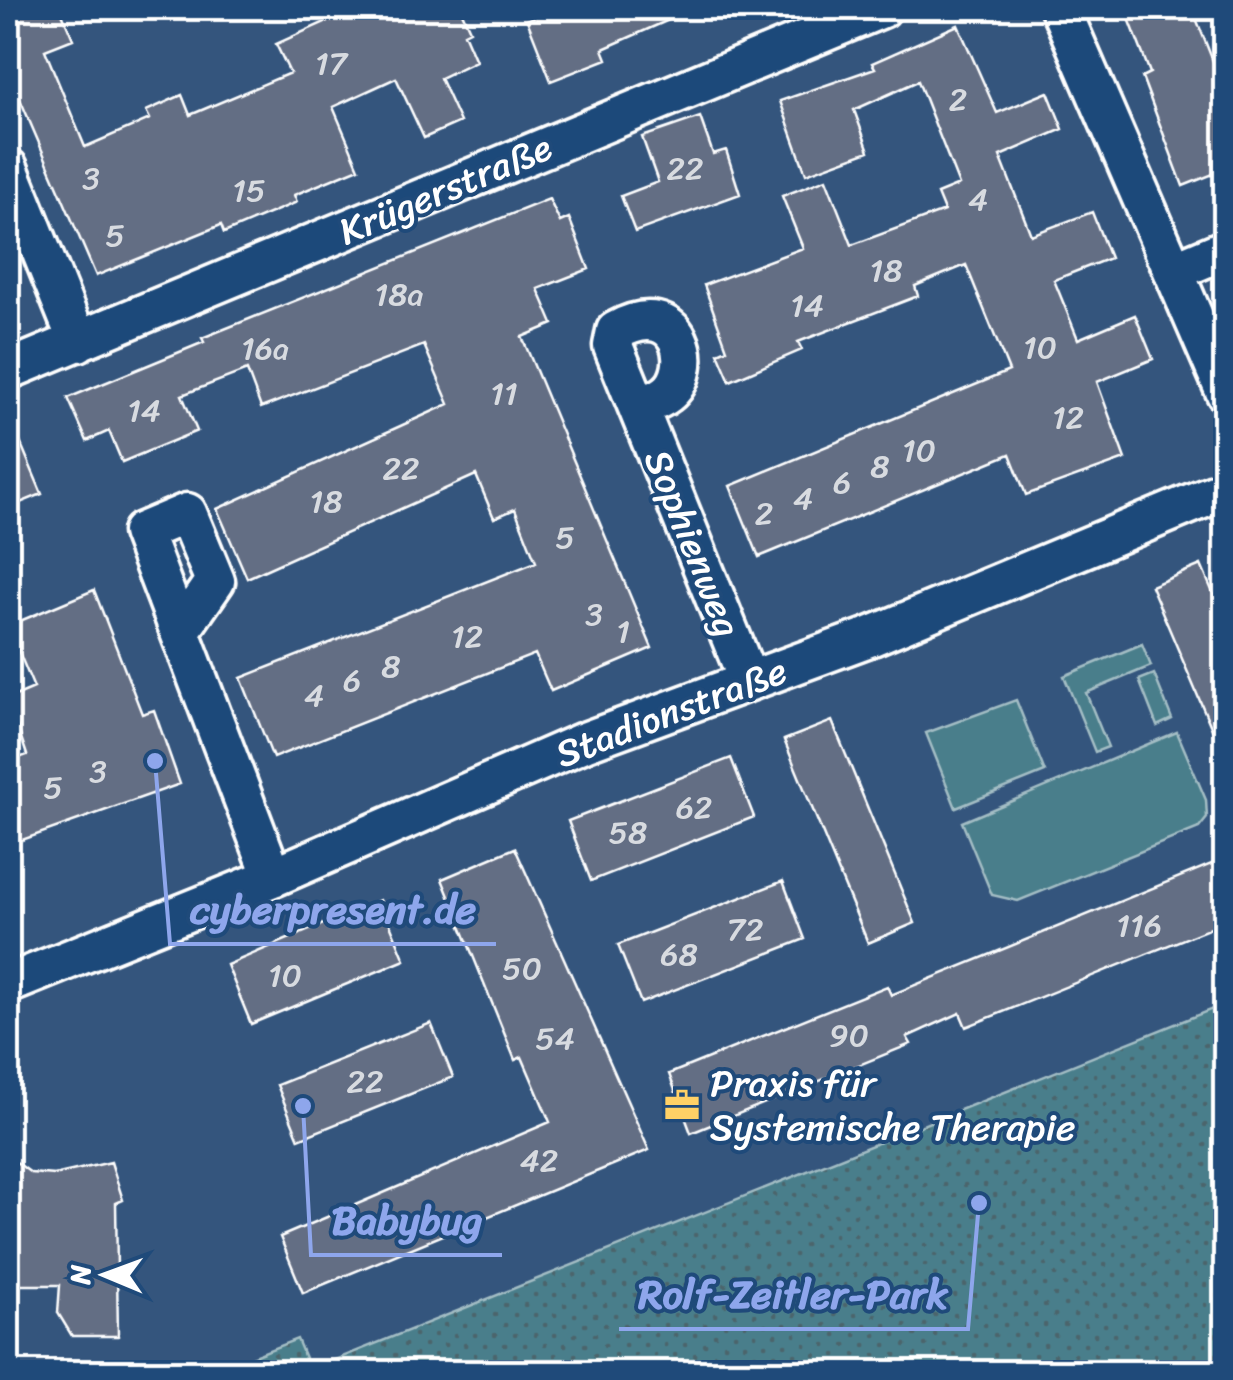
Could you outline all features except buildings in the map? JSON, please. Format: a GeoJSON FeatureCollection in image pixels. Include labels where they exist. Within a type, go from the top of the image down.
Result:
{"type":"FeatureCollection","features":[{"type":"Feature","properties":{"kind":"street","name":"Krügerstraße"},"geometry":{"type":"LineString","coordinates":[[8,370],[882,8]]}},
{"type":"Feature","properties":{"kind":"street"},"geometry":{"type":"LineString","coordinates":[[1060,8],[1226,393]]}},
{"type":"Feature","properties":{"kind":"street"},"geometry":{"type":"LineString","coordinates":[[8,168],[78,342]]}},
{"type":"Feature","properties":{"kind":"street"},"geometry":{"type":"LineString","coordinates":[[1174,271],[1226,249]]}},
{"type":"Feature","properties":{"kind":"street","name":"Sophienweg"},"geometry":{"type":"LineString","coordinates":[[638,408],[748,679]]}},
{"type":"Feature","properties":{"kind":"street","name":"Stadionstraße"},"geometry":{"type":"LineString","coordinates":[[8,984],[273,877],[584,742],[872,636],[1226,489]]}},
{"type":"Feature","properties":{"kind":"street"},"geometry":{"type":"LineString","coordinates":[[181,630],[273,877]]}},
{"type":"Feature","properties":{"kind":"green space"},"geometry":{"type":"Polygon","coordinates":[[[1142,644],[1151,666],[1086,693],[1108,747],[1095,752],[1064,676],[1142,644]]]}},
{"type":"Feature","properties":{"kind":"green space"},"geometry":{"type":"Polygon","coordinates":[[[1154,674],[1172,719],[1157,726],[1139,680],[1154,674]]]}},
{"type":"Feature","properties":{"kind":"green space"},"geometry":{"type":"Polygon","coordinates":[[[1016,700],[1045,772],[956,808],[926,733],[1016,700]]]}},
{"type":"Feature","properties":{"kind":"green space"},"geometry":{"type":"Polygon","coordinates":[[[1177,732],[1206,800],[1207,818],[1199,828],[1018,901],[992,895],[962,822],[1177,732]]]}},
{"type":"Feature","properties":{"kind":"green space"},"geometry":{"type":"Polygon","coordinates":[[[1225,1004],[1225,1372],[213,1372],[297,1339],[310,1370],[1225,1004]]]}},
{"type":"Feature","properties":{"kind":"place","name":"cyberpresent.de"},"geometry":{"type":"Point","coordinates":[155,761]}},
{"type":"Feature","properties":{"kind":"place","name":"Praxis für Systemische Therapie"},"geometry":{"type":"Point","coordinates":[682,1105]}},
{"type":"Feature","properties":{"kind":"place","name":"Babybug"},"geometry":{"type":"Point","coordinates":[303,1106]}},
{"type":"Feature","properties":{"kind":"place","name":"Rolf-Zeitler-Park"},"geometry":{"type":"Point","coordinates":[979,1203]}}]}
